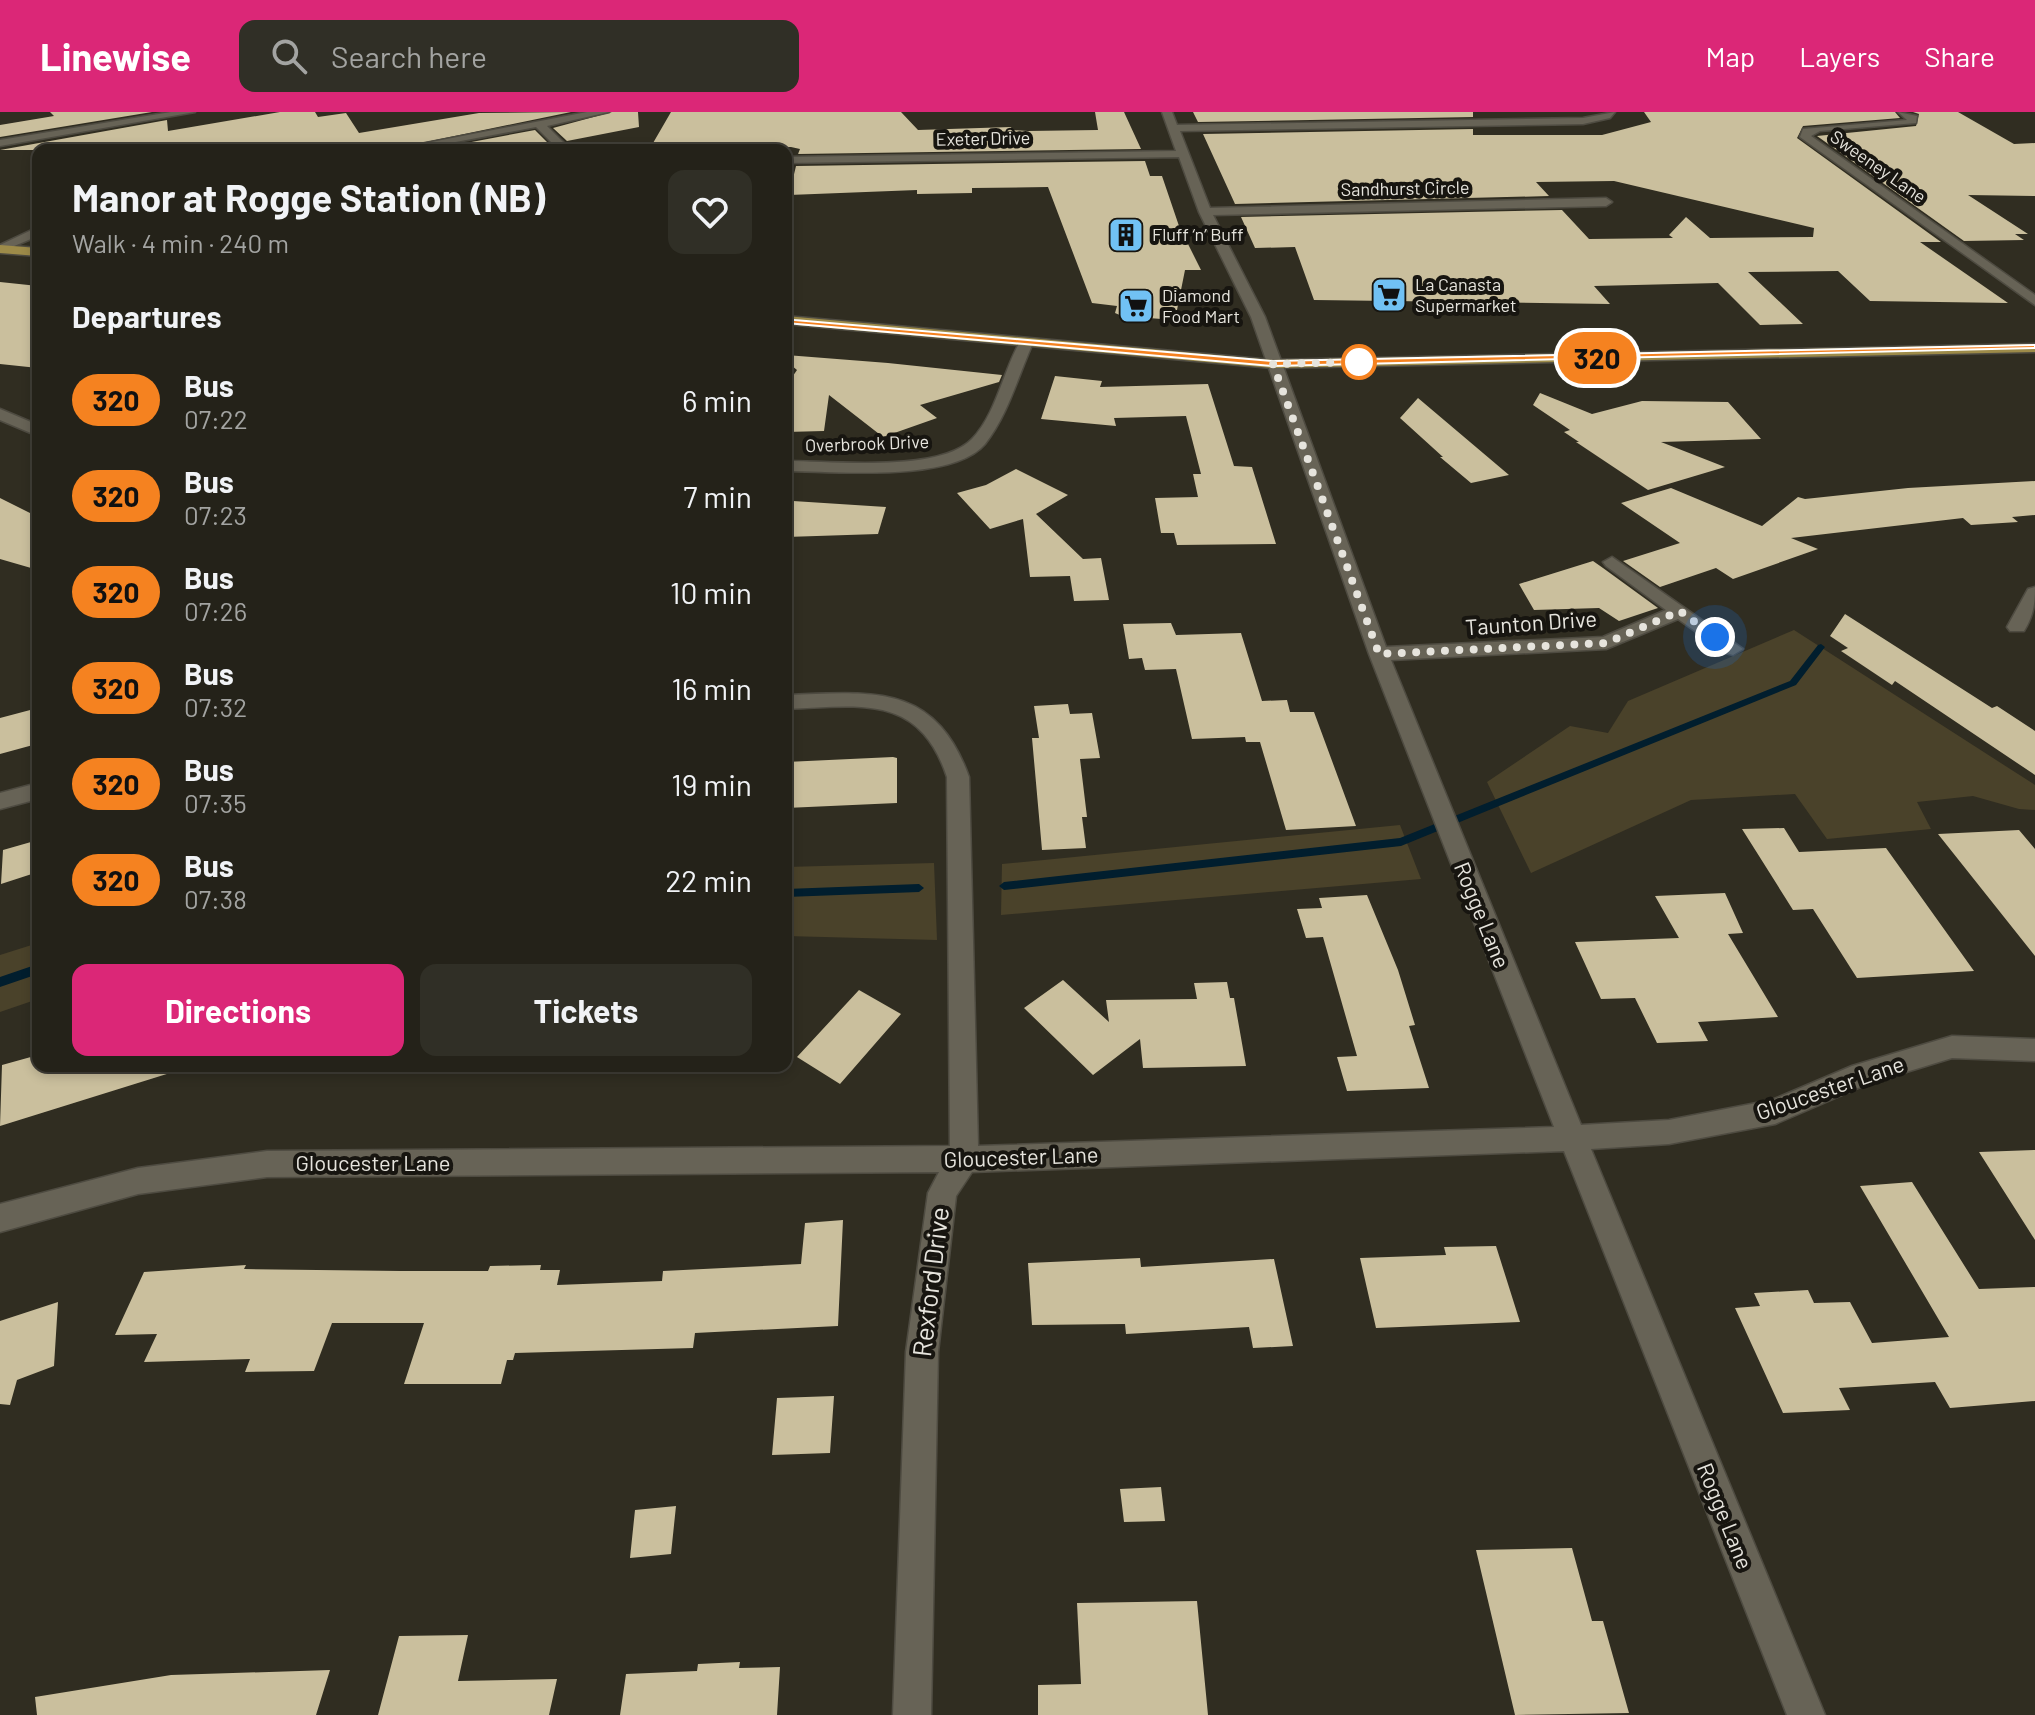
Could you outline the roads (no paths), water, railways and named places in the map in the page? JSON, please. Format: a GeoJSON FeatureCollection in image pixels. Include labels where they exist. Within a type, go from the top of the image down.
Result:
{"type":"FeatureCollection","features":[{"type":"Feature","properties":{"kind":"main road"},"geometry":{"type":"LineString","coordinates":[[1,249],[32,252]]}},
{"type":"Feature","properties":{"kind":"main road"},"geometry":{"type":"LineString","coordinates":[[792,321],[1273,364],[2035,348]]}},
{"type":"Feature","properties":{"kind":"street"},"geometry":{"type":"LineString","coordinates":[[0,143],[190,112]]}},
{"type":"Feature","properties":{"kind":"street"},"geometry":{"type":"LineString","coordinates":[[428,144],[604,112]]}},
{"type":"Feature","properties":{"kind":"street","name":"Rogge Lane"},"geometry":{"type":"LineString","coordinates":[[1167,112],[1180,154],[1205,212],[1258,317],[1379,654],[1435,798],[1806,1715]]}},
{"type":"Feature","properties":{"kind":"street"},"geometry":{"type":"LineString","coordinates":[[1399,112],[1408,123]]}},
{"type":"Feature","properties":{"kind":"street","name":"Sweeney Lane"},"geometry":{"type":"LineString","coordinates":[[1903,112],[1913,118],[1911,123],[1820,128],[1807,131],[1805,137],[2035,301]]}},
{"type":"Feature","properties":{"kind":"street"},"geometry":{"type":"LineString","coordinates":[[1173,128],[1583,121],[1608,114]]}},
{"type":"Feature","properties":{"kind":"street"},"geometry":{"type":"LineString","coordinates":[[539,124],[559,144]]}},
{"type":"Feature","properties":{"kind":"street","name":"Exeter Drive"},"geometry":{"type":"LineString","coordinates":[[792,160],[1180,154]]}},
{"type":"Feature","properties":{"kind":"street","name":"Sandhurst Circle"},"geometry":{"type":"LineString","coordinates":[[1205,212],[1606,202]]}},
{"type":"Feature","properties":{"kind":"street"},"geometry":{"type":"LineString","coordinates":[[1,249],[32,234]]}},
{"type":"Feature","properties":{"kind":"street","name":"Overbrook Drive"},"geometry":{"type":"LineString","coordinates":[[792,466],[927,463],[960,456],[981,437],[1026,343]]}},
{"type":"Feature","properties":{"kind":"street"},"geometry":{"type":"LineString","coordinates":[[0,414],[32,428]]}},
{"type":"Feature","properties":{"kind":"street"},"geometry":{"type":"LineString","coordinates":[[1612,562],[1733,649]]}},
{"type":"Feature","properties":{"kind":"street"},"geometry":{"type":"LineString","coordinates":[[2017,627],[2035,593]]}},
{"type":"Feature","properties":{"kind":"street","name":"Taunton Drive"},"geometry":{"type":"LineString","coordinates":[[1379,654],[1606,643],[1680,611]]}},
{"type":"Feature","properties":{"kind":"street"},"geometry":{"type":"LineString","coordinates":[[792,702],[875,701],[914,711],[929,721],[949,748],[958,777],[964,1159]]}},
{"type":"Feature","properties":{"kind":"street"},"geometry":{"type":"LineString","coordinates":[[0,801],[32,793]]}},
{"type":"Feature","properties":{"kind":"street","name":"Gloucester Lane"},"geometry":{"type":"LineString","coordinates":[[0,1218],[138,1181],[267,1164],[964,1159],[1669,1132],[1775,1112],[1861,1074],[1952,1047],[2035,1050]]}},
{"type":"Feature","properties":{"kind":"street","name":"Rexford Drive"},"geometry":{"type":"LineString","coordinates":[[912,1715],[922,1352],[942,1193],[964,1159]]}},
{"type":"Feature","properties":{"kind":"waterway"},"geometry":{"type":"LineString","coordinates":[[1004,886],[1401,842],[1793,683],[1821,647]]}},
{"type":"Feature","properties":{"kind":"waterway"},"geometry":{"type":"LineString","coordinates":[[792,893],[919,888]]}},
{"type":"Feature","properties":{"kind":"waterway"},"geometry":{"type":"LineString","coordinates":[[0,982],[32,971]]}},
{"type":"Feature","properties":{"kind":"place","name":"Fluff ‘n’ Buff"},"geometry":{"type":"Point","coordinates":[1126,235]}},
{"type":"Feature","properties":{"kind":"place","name":"La Canasta Supermarket"},"geometry":{"type":"Point","coordinates":[1389,295]}},
{"type":"Feature","properties":{"kind":"place","name":"Diamond Food Mart"},"geometry":{"type":"Point","coordinates":[1136,306]}}]}
